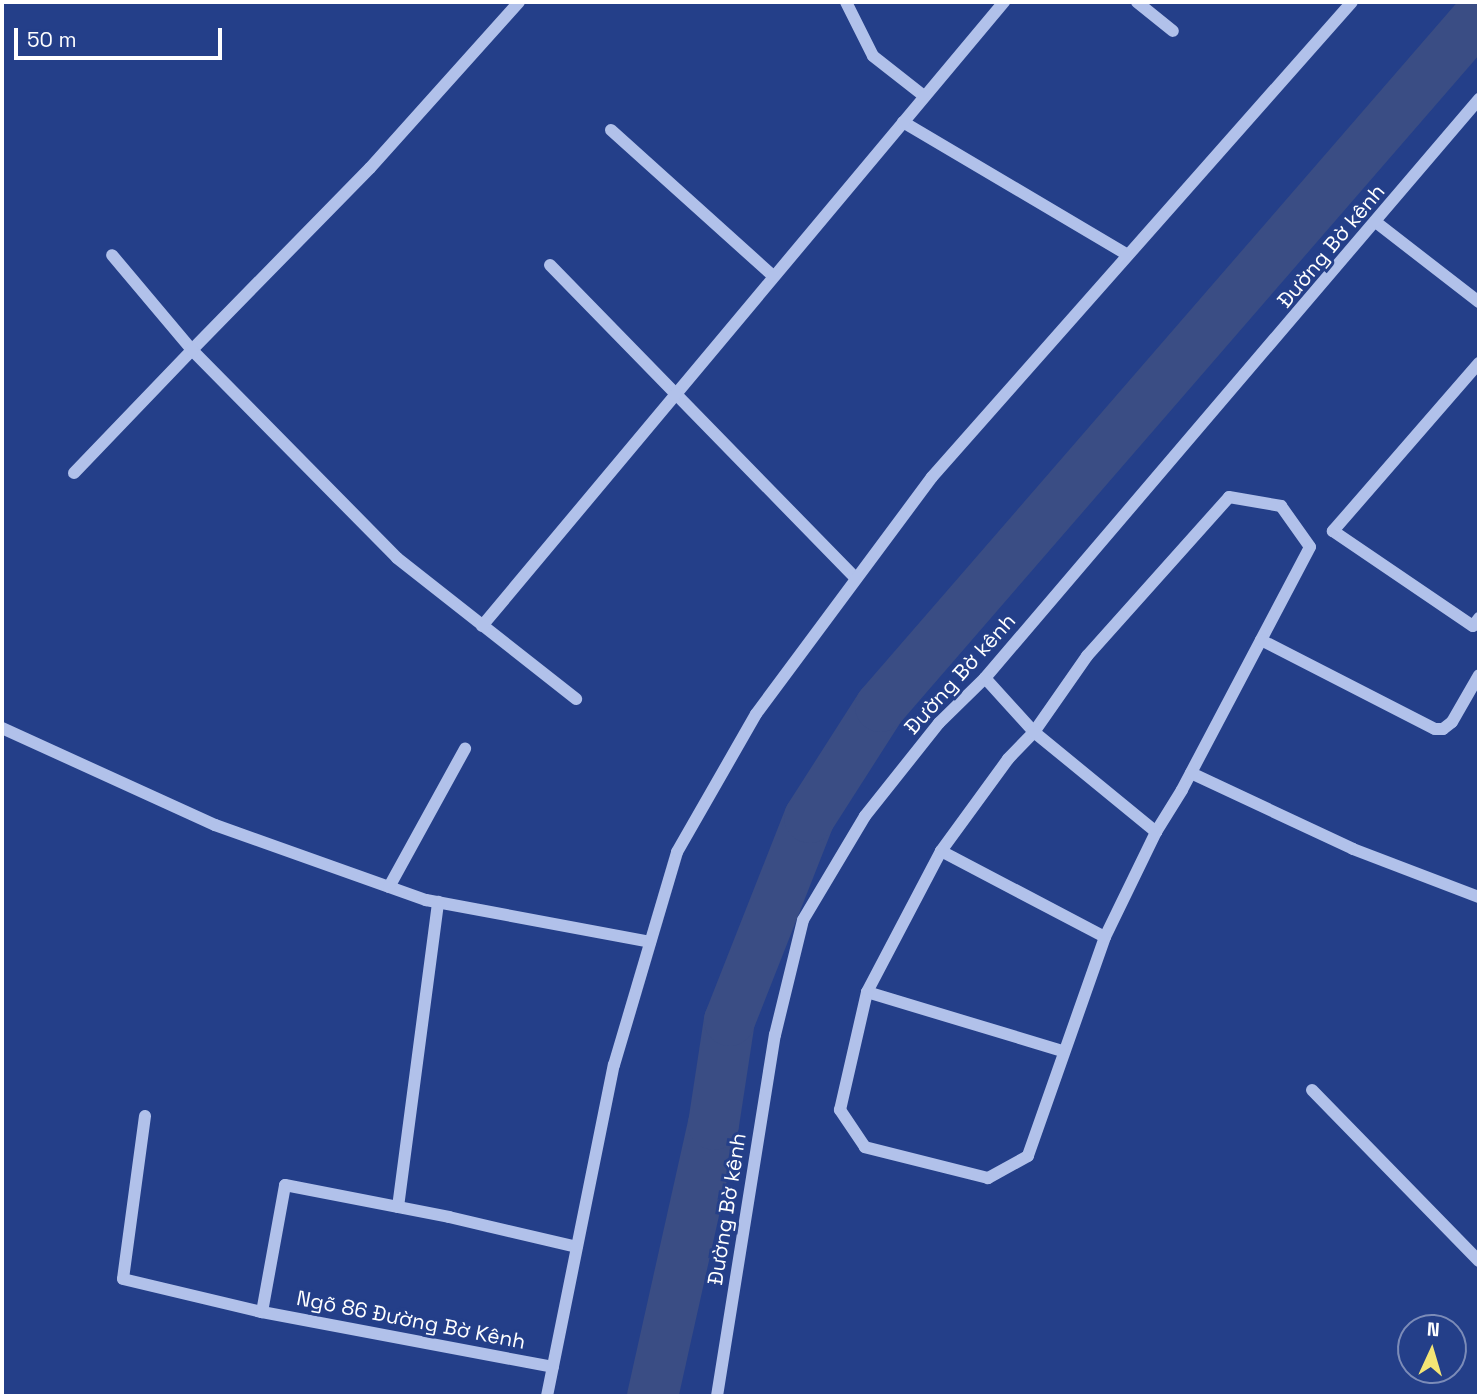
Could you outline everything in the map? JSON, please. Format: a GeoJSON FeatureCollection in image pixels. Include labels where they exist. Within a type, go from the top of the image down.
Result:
{"type":"FeatureCollection","features":[{"type":"Feature","properties":{"kind":"street"},"geometry":{"type":"LineString","coordinates":[[74,473],[370,167],[519,2]]}},
{"type":"Feature","properties":{"kind":"street"},"geometry":{"type":"LineString","coordinates":[[846,2],[873,56],[924,96]]}},
{"type":"Feature","properties":{"kind":"street"},"geometry":{"type":"LineString","coordinates":[[482,626],[675,392],[1004,2]]}},
{"type":"Feature","properties":{"kind":"street"},"geometry":{"type":"LineString","coordinates":[[1137,2],[1173,31]]}},
{"type":"Feature","properties":{"kind":"street"},"geometry":{"type":"LineString","coordinates":[[547,1396],[614,1065],[677,852],[756,714],[855,577],[932,477],[1352,2]]}},
{"type":"Feature","properties":{"kind":"street","name":"Đường Bờ kênh"},"geometry":{"type":"LineString","coordinates":[[717,1396],[775,1035],[803,920],[865,816],[939,723],[985,678],[1377,223],[1479,99]]}},
{"type":"Feature","properties":{"kind":"street"},"geometry":{"type":"LineString","coordinates":[[903,122],[1128,255]]}},
{"type":"Feature","properties":{"kind":"street"},"geometry":{"type":"LineString","coordinates":[[611,130],[773,275]]}},
{"type":"Feature","properties":{"kind":"street"},"geometry":{"type":"LineString","coordinates":[[1377,223],[1479,302]]}},
{"type":"Feature","properties":{"kind":"street"},"geometry":{"type":"LineString","coordinates":[[112,255],[192,350],[397,558],[576,699]]}},
{"type":"Feature","properties":{"kind":"street"},"geometry":{"type":"LineString","coordinates":[[550,265],[855,577]]}},
{"type":"Feature","properties":{"kind":"street"},"geometry":{"type":"LineString","coordinates":[[1476,622],[1333,531],[1479,363]]}},
{"type":"Feature","properties":{"kind":"street"},"geometry":{"type":"LineString","coordinates":[[1229,496],[1281,506],[1310,547],[1191,772],[1156,832],[1105,937],[1062,1051],[1028,1156],[988,1178],[865,1147],[840,1110],[867,992],[941,851],[1008,759],[1034,733],[1087,656],[1229,496]]}},
{"type":"Feature","properties":{"kind":"street"},"geometry":{"type":"LineString","coordinates":[[1261,640],[1435,729],[1443,729],[1452,722],[1479,674]]}},
{"type":"Feature","properties":{"kind":"street"},"geometry":{"type":"LineString","coordinates":[[985,678],[1034,733],[1156,832]]}},
{"type":"Feature","properties":{"kind":"street"},"geometry":{"type":"LineString","coordinates":[[2,728],[215,825],[389,887],[438,902],[650,942]]}},
{"type":"Feature","properties":{"kind":"street"},"geometry":{"type":"LineString","coordinates":[[389,887],[465,749]]}},
{"type":"Feature","properties":{"kind":"street"},"geometry":{"type":"LineString","coordinates":[[1191,772],[1353,849],[1479,897]]}},
{"type":"Feature","properties":{"kind":"street"},"geometry":{"type":"LineString","coordinates":[[941,851],[1105,937]]}},
{"type":"Feature","properties":{"kind":"street"},"geometry":{"type":"LineString","coordinates":[[398,1207],[438,902]]}},
{"type":"Feature","properties":{"kind":"street"},"geometry":{"type":"LineString","coordinates":[[867,992],[1062,1051]]}},
{"type":"Feature","properties":{"kind":"street"},"geometry":{"type":"LineString","coordinates":[[1312,1090],[1479,1261]]}},
{"type":"Feature","properties":{"kind":"street","name":"Ngõ 86 Đường Bờ Kênh"},"geometry":{"type":"LineString","coordinates":[[145,1116],[123,1279],[262,1312],[553,1367]]}},
{"type":"Feature","properties":{"kind":"street"},"geometry":{"type":"LineString","coordinates":[[262,1312],[285,1185],[577,1247]]}},
{"type":"Feature","properties":{"kind":"waterway"},"geometry":{"type":"LineString","coordinates":[[652,1396],[713,1124],[729,1020],[809,817],[880,706],[1479,15]]}}]}
